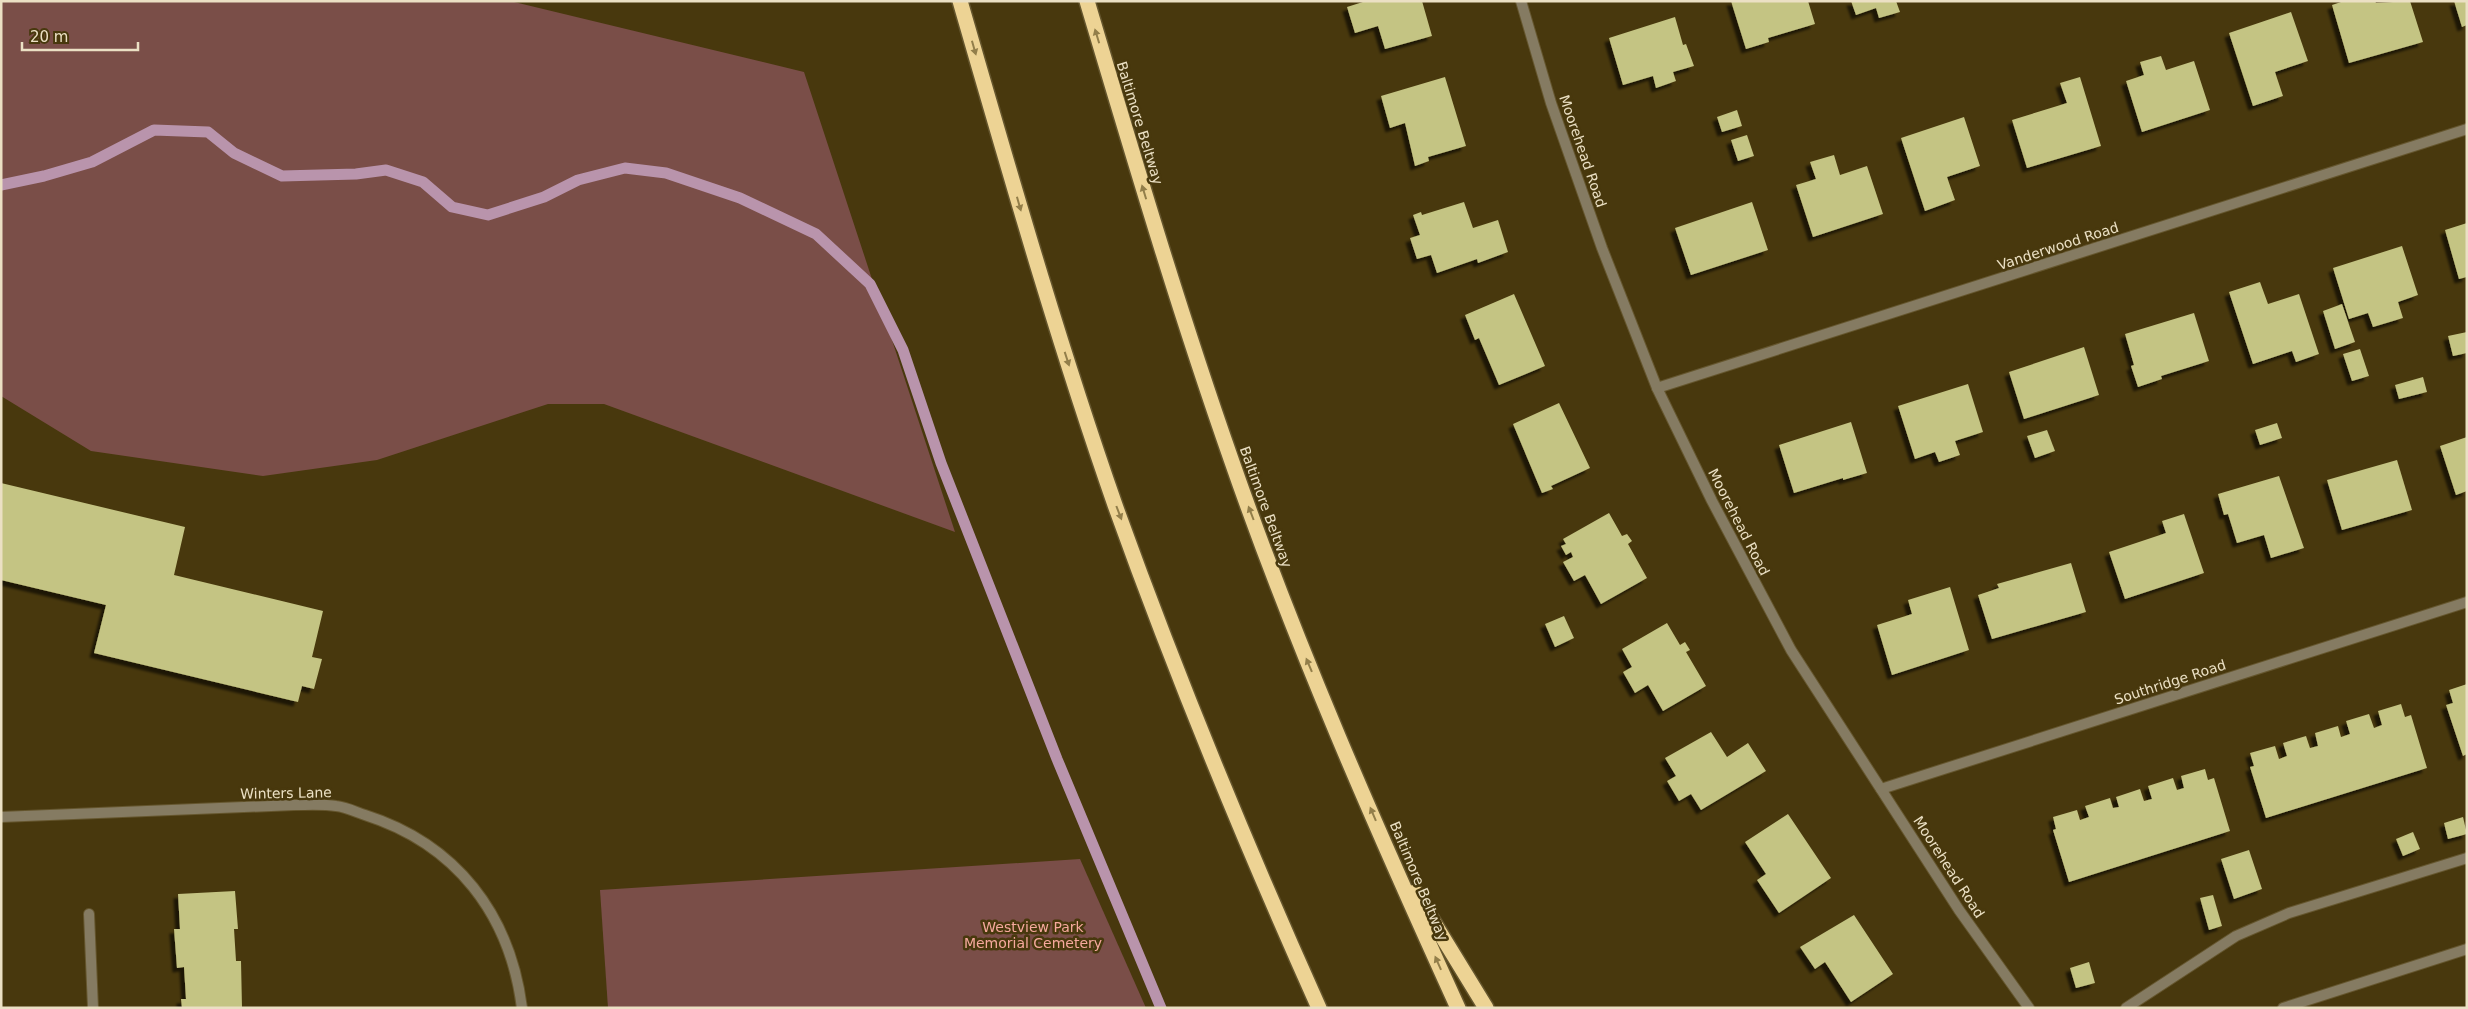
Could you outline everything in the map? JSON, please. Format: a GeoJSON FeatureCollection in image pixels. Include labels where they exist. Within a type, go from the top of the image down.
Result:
{"type":"FeatureCollection","features":[{"type":"Feature","properties":{"kind":"highway"},"geometry":{"type":"LineString","coordinates":[[960,1],[1043,286],[1116,505],[1254,862],[1319,1008]]}},
{"type":"Feature","properties":{"kind":"highway","name":"Baltimore Beltway"},"geometry":{"type":"LineString","coordinates":[[1087,1],[1158,239],[1231,460],[1306,658],[1458,1008]]}},
{"type":"Feature","properties":{"kind":"highway"},"geometry":{"type":"LineString","coordinates":[[1388,850],[1486,1008]]}},
{"type":"Feature","properties":{"kind":"street","name":"Moorehead Road"},"geometry":{"type":"LineString","coordinates":[[1521,1],[1551,103],[1602,248],[1657,388],[1712,502],[1791,650],[1960,910],[2029,1008]]}},
{"type":"Feature","properties":{"kind":"street","name":"Vanderwood Road"},"geometry":{"type":"LineString","coordinates":[[1657,388],[2467,129]]}},
{"type":"Feature","properties":{"kind":"street","name":"Southridge Road"},"geometry":{"type":"LineString","coordinates":[[1881,788],[2467,602]]}},
{"type":"Feature","properties":{"kind":"street","name":"Winters Lane"},"geometry":{"type":"LineString","coordinates":[[1,816],[294,805],[336,806],[389,823],[428,845],[456,868],[482,896],[503,932],[516,970],[522,1008]]}},
{"type":"Feature","properties":{"kind":"street"},"geometry":{"type":"LineString","coordinates":[[2126,1008],[2236,936],[2289,913],[2467,858]]}},
{"type":"Feature","properties":{"kind":"street"},"geometry":{"type":"LineString","coordinates":[[89,914],[93,1008]]}},
{"type":"Feature","properties":{"kind":"street"},"geometry":{"type":"LineString","coordinates":[[2283,1008],[2467,949]]}},
{"type":"Feature","properties":{"kind":"green space"},"geometry":{"type":"Polygon","coordinates":[[[1,1],[510,1],[804,72],[955,532],[604,404],[548,404],[377,460],[263,476],[91,451],[1,396],[1,1]]]}},
{"type":"Feature","properties":{"kind":"green space","name":"Westview Park Memorial Cemetery"},"geometry":{"type":"Polygon","coordinates":[[[1080,859],[1146,1008],[608,1008],[600,890],[1080,859]]]}},
{"type":"Feature","properties":{"kind":"building"},"geometry":{"type":"Polygon","coordinates":[[[1366,1],[1422,1],[1432,36],[1385,49],[1378,26],[1355,33],[1347,7],[1366,1]]]}},
{"type":"Feature","properties":{"kind":"building"},"geometry":{"type":"Polygon","coordinates":[[[1731,1],[1808,1],[1815,24],[1768,38],[1769,42],[1746,49],[1731,1]]]}},
{"type":"Feature","properties":{"kind":"building"},"geometry":{"type":"Polygon","coordinates":[[[1851,1],[1896,1],[1900,12],[1879,18],[1876,8],[1856,15],[1851,1]]]}},
{"type":"Feature","properties":{"kind":"building"},"geometry":{"type":"Polygon","coordinates":[[[2344,1],[2375,1],[2376,3],[2410,1],[2423,42],[2349,63],[2332,5],[2344,1]]]}},
{"type":"Feature","properties":{"kind":"building"},"geometry":{"type":"Polygon","coordinates":[[[2454,1],[2467,1],[2467,25],[2462,27],[2454,1]]]}},
{"type":"Feature","properties":{"kind":"building"},"geometry":{"type":"Polygon","coordinates":[[[2291,12],[2308,61],[2275,72],[2283,96],[2253,106],[2229,33],[2291,12]]]}},
{"type":"Feature","properties":{"kind":"building"},"geometry":{"type":"Polygon","coordinates":[[[1675,17],[1683,45],[1686,44],[1694,66],[1673,72],[1676,81],[1656,88],[1653,76],[1623,85],[1609,38],[1675,17]]]}},
{"type":"Feature","properties":{"kind":"building"},"geometry":{"type":"Polygon","coordinates":[[[2161,56],[2166,70],[2194,61],[2210,110],[2142,132],[2126,81],[2144,75],[2140,62],[2161,56]]]}},
{"type":"Feature","properties":{"kind":"building"},"geometry":{"type":"Polygon","coordinates":[[[1445,77],[1466,146],[1428,157],[1429,161],[1415,166],[1405,123],[1390,128],[1381,96],[1445,77]]]}},
{"type":"Feature","properties":{"kind":"building"},"geometry":{"type":"Polygon","coordinates":[[[2080,77],[2101,146],[2027,168],[2012,120],[2067,103],[2060,83],[2080,77]]]}},
{"type":"Feature","properties":{"kind":"building"},"geometry":{"type":"Polygon","coordinates":[[[1737,110],[1742,126],[1722,132],[1717,117],[1737,110]]]}},
{"type":"Feature","properties":{"kind":"building"},"geometry":{"type":"Polygon","coordinates":[[[1964,117],[1980,166],[1947,177],[1955,200],[1925,211],[1901,138],[1964,117]]]}},
{"type":"Feature","properties":{"kind":"building"},"geometry":{"type":"Polygon","coordinates":[[[1747,135],[1754,156],[1738,161],[1731,140],[1747,135]]]}},
{"type":"Feature","properties":{"kind":"building"},"geometry":{"type":"Polygon","coordinates":[[[1834,155],[1840,175],[1867,166],[1883,214],[1813,237],[1796,185],[1816,179],[1810,162],[1834,155]]]}},
{"type":"Feature","properties":{"kind":"building"},"geometry":{"type":"Polygon","coordinates":[[[1464,202],[1473,228],[1498,220],[1508,252],[1478,263],[1477,259],[1437,273],[1431,255],[1417,259],[1410,238],[1420,235],[1413,215],[1421,212],[1422,215],[1464,202]]]}},
{"type":"Feature","properties":{"kind":"building"},"geometry":{"type":"Polygon","coordinates":[[[1752,202],[1768,250],[1691,275],[1675,228],[1752,202]]]}},
{"type":"Feature","properties":{"kind":"building"},"geometry":{"type":"Polygon","coordinates":[[[2467,223],[2467,277],[2459,279],[2445,230],[2467,223]]]}},
{"type":"Feature","properties":{"kind":"building"},"geometry":{"type":"Polygon","coordinates":[[[2402,246],[2418,295],[2398,302],[2403,318],[2373,327],[2368,313],[2349,319],[2333,268],[2402,246]]]}},
{"type":"Feature","properties":{"kind":"building"},"geometry":{"type":"Polygon","coordinates":[[[2260,282],[2268,304],[2299,294],[2319,354],[2296,362],[2292,351],[2253,364],[2229,292],[2260,282]]]}},
{"type":"Feature","properties":{"kind":"building"},"geometry":{"type":"Polygon","coordinates":[[[1514,294],[1545,366],[1499,385],[1479,338],[1475,340],[1465,315],[1514,294]]]}},
{"type":"Feature","properties":{"kind":"building"},"geometry":{"type":"Polygon","coordinates":[[[2342,304],[2355,342],[2335,349],[2323,311],[2342,304]]]}},
{"type":"Feature","properties":{"kind":"building"},"geometry":{"type":"Polygon","coordinates":[[[2194,313],[2209,361],[2161,376],[2162,379],[2138,387],[2131,366],[2134,365],[2125,334],[2194,313]]]}},
{"type":"Feature","properties":{"kind":"building"},"geometry":{"type":"Polygon","coordinates":[[[2467,332],[2467,353],[2453,356],[2448,336],[2467,332]]]}},
{"type":"Feature","properties":{"kind":"building"},"geometry":{"type":"Polygon","coordinates":[[[2084,347],[2099,395],[2024,419],[2009,372],[2084,347]]]}},
{"type":"Feature","properties":{"kind":"building"},"geometry":{"type":"Polygon","coordinates":[[[2360,349],[2369,376],[2352,381],[2343,354],[2360,349]]]}},
{"type":"Feature","properties":{"kind":"building"},"geometry":{"type":"Polygon","coordinates":[[[2423,377],[2427,392],[2399,399],[2395,385],[2423,377]]]}},
{"type":"Feature","properties":{"kind":"building"},"geometry":{"type":"Polygon","coordinates":[[[1968,384],[1983,432],[1955,441],[1960,455],[1939,462],[1935,452],[1915,459],[1898,406],[1968,384]]]}},
{"type":"Feature","properties":{"kind":"building"},"geometry":{"type":"Polygon","coordinates":[[[1559,403],[1590,468],[1551,486],[1553,489],[1542,493],[1513,424],[1559,403]]]}},
{"type":"Feature","properties":{"kind":"building"},"geometry":{"type":"Polygon","coordinates":[[[1851,422],[1867,473],[1843,480],[1843,478],[1794,493],[1779,445],[1851,422]]]}},
{"type":"Feature","properties":{"kind":"building"},"geometry":{"type":"Polygon","coordinates":[[[2277,423],[2282,438],[2260,445],[2255,430],[2277,423]]]}},
{"type":"Feature","properties":{"kind":"building"},"geometry":{"type":"Polygon","coordinates":[[[2047,430],[2055,451],[2035,458],[2027,436],[2047,430]]]}},
{"type":"Feature","properties":{"kind":"building"},"geometry":{"type":"Polygon","coordinates":[[[2467,437],[2467,491],[2456,495],[2440,446],[2467,437]]]}},
{"type":"Feature","properties":{"kind":"building"},"geometry":{"type":"Polygon","coordinates":[[[2397,460],[2412,510],[2342,530],[2327,480],[2397,460]]]}},
{"type":"Feature","properties":{"kind":"building"},"geometry":{"type":"Polygon","coordinates":[[[2279,476],[2304,548],[2271,558],[2264,535],[2237,543],[2228,514],[2224,515],[2218,494],[2279,476]]]}},
{"type":"Feature","properties":{"kind":"building"},"geometry":{"type":"Polygon","coordinates":[[[1,483],[185,527],[174,575],[323,611],[312,657],[322,659],[314,689],[302,686],[298,702],[94,653],[106,605],[1,580],[1,483]]]}},
{"type":"Feature","properties":{"kind":"building"},"geometry":{"type":"Polygon","coordinates":[[[1609,513],[1622,536],[1627,534],[1632,541],[1628,544],[1647,578],[1601,604],[1585,575],[1574,581],[1563,562],[1573,557],[1571,552],[1566,555],[1561,546],[1566,544],[1563,539],[1609,513]]]}},
{"type":"Feature","properties":{"kind":"building"},"geometry":{"type":"Polygon","coordinates":[[[2184,514],[2204,573],[2125,599],[2109,552],[2166,533],[2162,521],[2184,514]]]}},
{"type":"Feature","properties":{"kind":"building"},"geometry":{"type":"Polygon","coordinates":[[[2071,563],[2086,612],[1992,639],[1978,595],[1999,588],[1997,584],[2071,563]]]}},
{"type":"Feature","properties":{"kind":"building"},"geometry":{"type":"Polygon","coordinates":[[[1950,587],[1969,650],[1892,675],[1877,625],[1912,614],[1908,600],[1950,587]]]}},
{"type":"Feature","properties":{"kind":"building"},"geometry":{"type":"Polygon","coordinates":[[[1564,616],[1574,638],[1555,647],[1545,624],[1564,616]]]}},
{"type":"Feature","properties":{"kind":"building"},"geometry":{"type":"Polygon","coordinates":[[[1667,623],[1680,645],[1685,642],[1690,650],[1686,652],[1706,686],[1663,711],[1648,685],[1635,693],[1623,672],[1632,667],[1622,649],[1667,623]]]}},
{"type":"Feature","properties":{"kind":"building"},"geometry":{"type":"Polygon","coordinates":[[[2467,684],[2467,754],[2463,756],[2446,705],[2453,703],[2449,690],[2467,684]]]}},
{"type":"Feature","properties":{"kind":"building"},"geometry":{"type":"Polygon","coordinates":[[[2401,704],[2405,717],[2411,715],[2427,768],[2266,818],[2250,767],[2254,766],[2250,753],[2275,746],[2279,759],[2287,756],[2283,743],[2306,736],[2310,748],[2318,746],[2315,733],[2338,726],[2341,737],[2350,734],[2346,721],[2369,714],[2374,728],[2382,725],[2378,711],[2401,704]]]}},
{"type":"Feature","properties":{"kind":"building"},"geometry":{"type":"Polygon","coordinates":[[[1711,732],[1727,757],[1748,743],[1766,771],[1701,810],[1691,794],[1679,801],[1667,781],[1676,776],[1665,758],[1711,732]]]}},
{"type":"Feature","properties":{"kind":"building"},"geometry":{"type":"Polygon","coordinates":[[[2205,769],[2208,780],[2214,778],[2230,831],[2069,882],[2053,830],[2056,829],[2053,817],[2077,810],[2080,820],[2089,817],[2085,806],[2110,798],[2113,808],[2119,807],[2116,797],[2140,789],[2144,801],[2152,799],[2148,786],[2173,778],[2177,790],[2184,788],[2181,776],[2205,769]]]}},
{"type":"Feature","properties":{"kind":"building"},"geometry":{"type":"Polygon","coordinates":[[[1788,814],[1831,878],[1779,913],[1757,880],[1766,874],[1745,842],[1788,814]]]}},
{"type":"Feature","properties":{"kind":"building"},"geometry":{"type":"Polygon","coordinates":[[[2463,817],[2467,834],[2448,839],[2444,823],[2463,817]]]}},
{"type":"Feature","properties":{"kind":"building"},"geometry":{"type":"Polygon","coordinates":[[[2413,832],[2420,849],[2403,856],[2396,839],[2413,832]]]}},
{"type":"Feature","properties":{"kind":"building"},"geometry":{"type":"Polygon","coordinates":[[[2249,850],[2262,889],[2234,899],[2221,859],[2249,850]]]}},
{"type":"Feature","properties":{"kind":"building"},"geometry":{"type":"Polygon","coordinates":[[[235,891],[238,929],[234,929],[236,961],[241,961],[242,1008],[182,1008],[181,999],[186,999],[184,967],[177,968],[174,929],[180,929],[178,894],[235,891]]]}},
{"type":"Feature","properties":{"kind":"building"},"geometry":{"type":"Polygon","coordinates":[[[2213,895],[2222,926],[2209,930],[2200,898],[2213,895]]]}},
{"type":"Feature","properties":{"kind":"building"},"geometry":{"type":"Polygon","coordinates":[[[1854,915],[1893,974],[1851,1002],[1825,962],[1815,969],[1800,947],[1854,915]]]}},
{"type":"Feature","properties":{"kind":"building"},"geometry":{"type":"Polygon","coordinates":[[[2089,962],[2095,983],[2076,988],[2070,968],[2089,962]]]}},
{"type":"Feature","properties":{"kind":"waterway"},"geometry":{"type":"LineString","coordinates":[[1,185],[44,176],[92,162],[154,130],[208,132],[234,153],[282,176],[356,174],[386,170],[423,182],[452,207],[488,215],[544,197],[578,180],[625,168],[666,173],[740,198],[816,234],[870,284],[903,350],[941,463],[1057,759],[1161,1008]]}}]}
